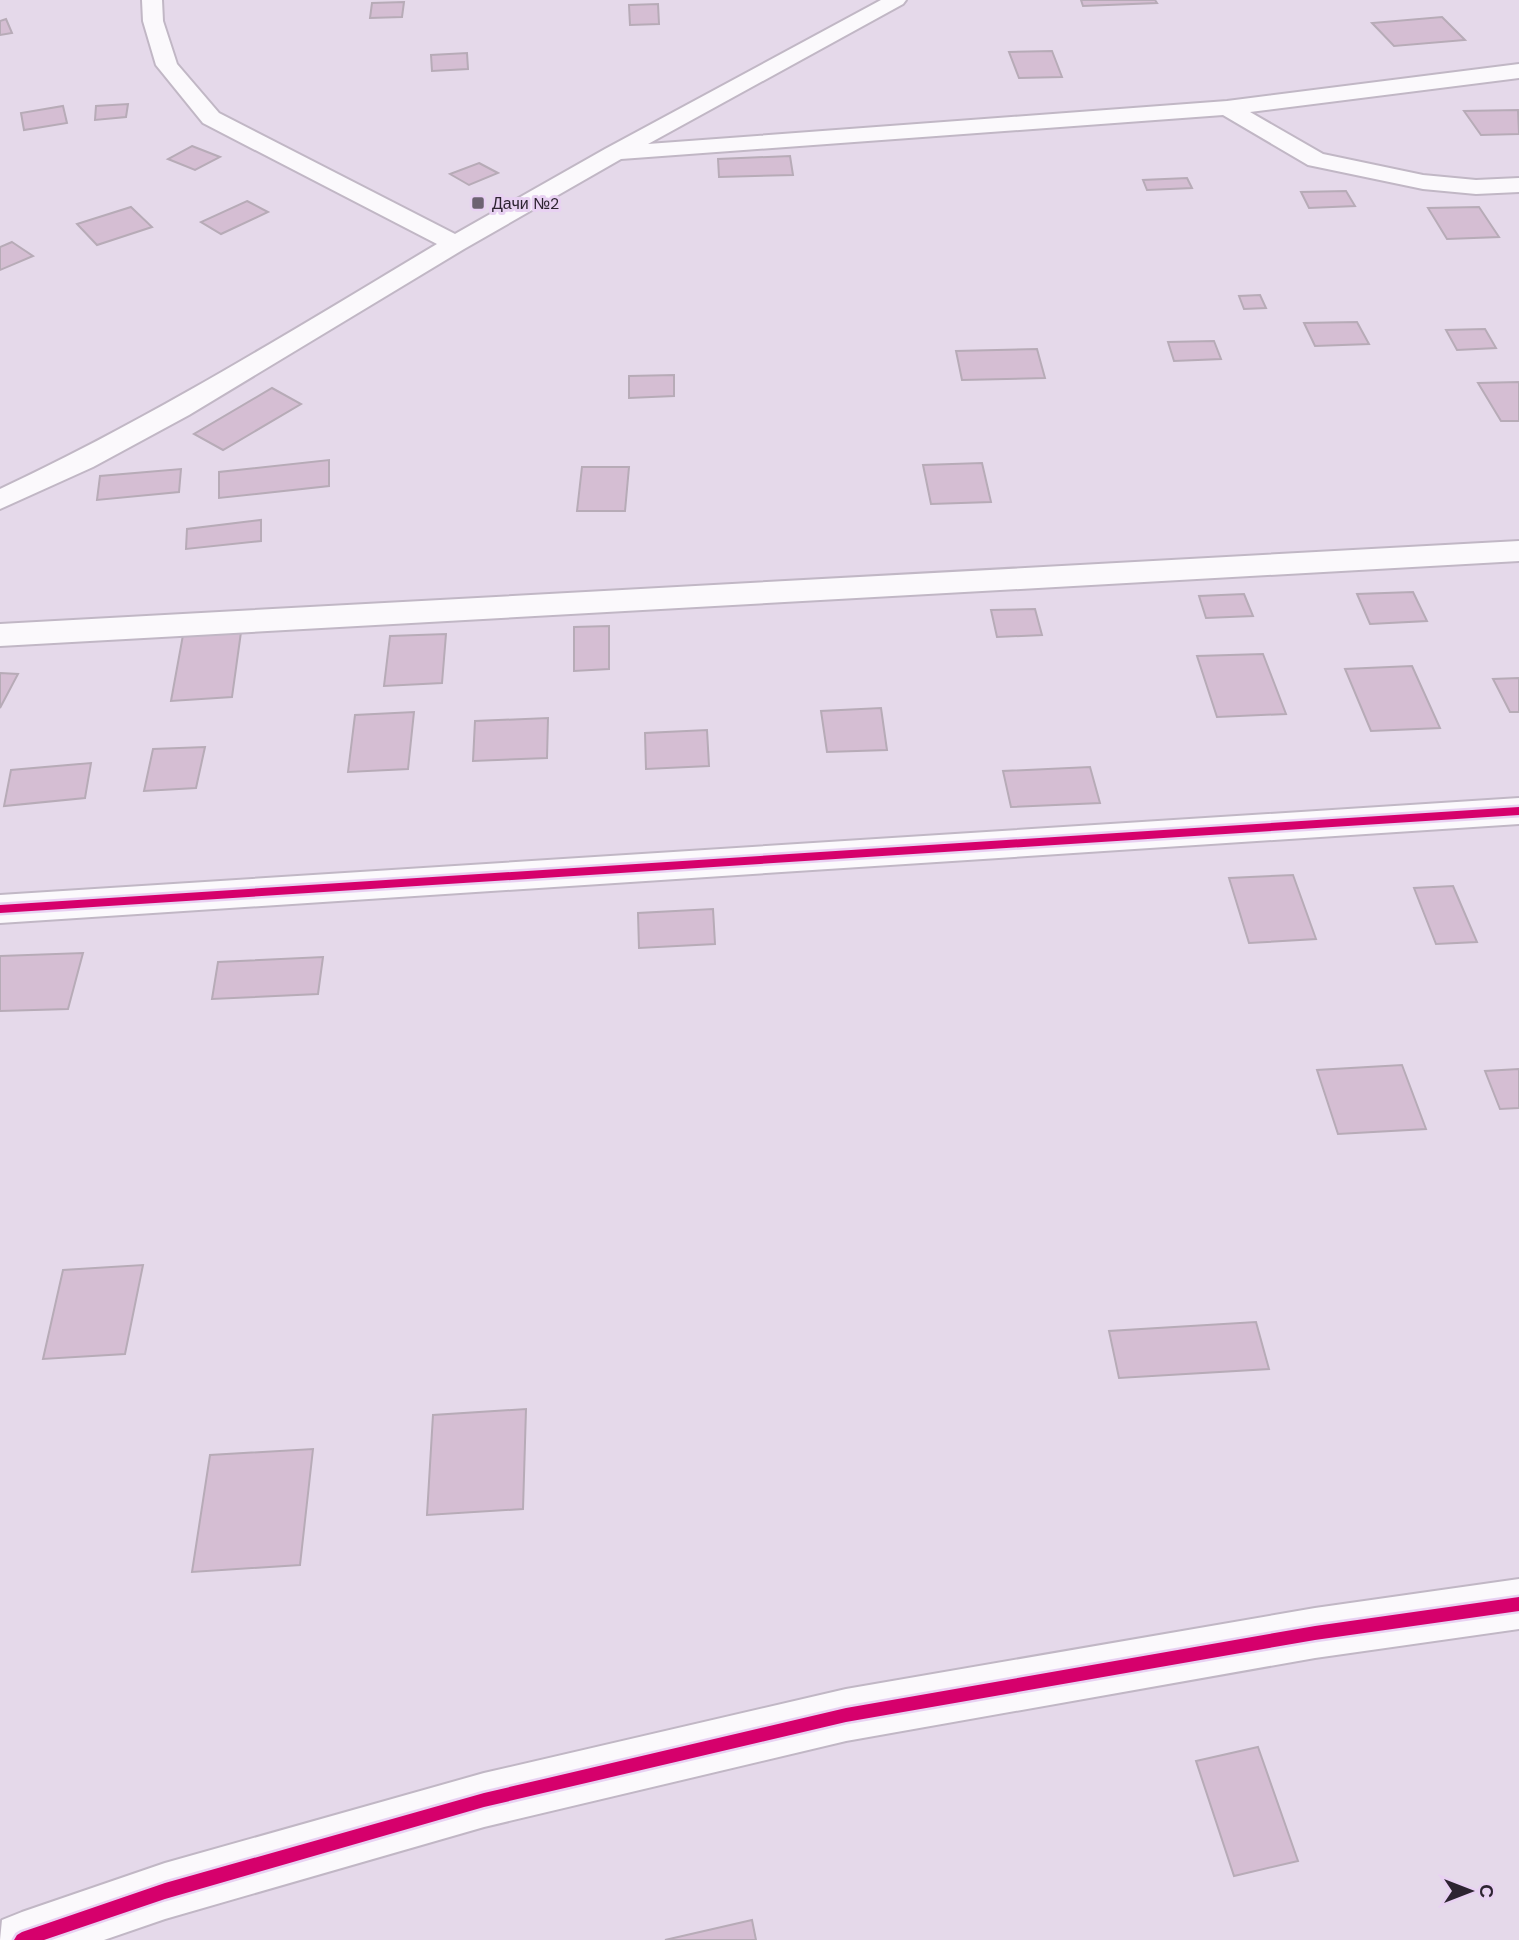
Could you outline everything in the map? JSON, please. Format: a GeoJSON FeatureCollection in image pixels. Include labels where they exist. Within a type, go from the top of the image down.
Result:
{"type":"FeatureCollection","features":[{"type":"Feature","properties":{"kind":"street"},"geometry":{"type":"LineString","coordinates":[[152,0],[153,21],[167,65],[211,118],[455,244]]}},
{"type":"Feature","properties":{"kind":"street"},"geometry":{"type":"LineString","coordinates":[[0,500],[83,461],[179,409],[455,244],[613,154],[896,0]]}},
{"type":"Feature","properties":{"kind":"street"},"geometry":{"type":"LineString","coordinates":[[613,154],[1227,108],[1519,71]]}},
{"type":"Feature","properties":{"kind":"street"},"geometry":{"type":"LineString","coordinates":[[1227,108],[1316,160],[1423,182],[1476,187],[1519,185]]}},
{"type":"Feature","properties":{"kind":"street"},"geometry":{"type":"LineString","coordinates":[[0,635],[1519,551]]}},
{"type":"Feature","properties":{"kind":"street"},"geometry":{"type":"LineString","coordinates":[[0,909],[1519,811]]}},
{"type":"Feature","properties":{"kind":"street"},"geometry":{"type":"LineString","coordinates":[[22,1940],[165,1891],[484,1800],[846,1715],[1315,1633],[1519,1604]]}},
{"type":"Feature","properties":{"kind":"building"},"geometry":{"type":"Polygon","coordinates":[[[1081,0],[1155,0],[1157,3],[1083,6],[1081,0]]]}},
{"type":"Feature","properties":{"kind":"building"},"geometry":{"type":"Polygon","coordinates":[[[404,2],[402,17],[370,18],[372,3],[404,2]]]}},
{"type":"Feature","properties":{"kind":"building"},"geometry":{"type":"Polygon","coordinates":[[[658,4],[659,24],[630,25],[629,5],[658,4]]]}},
{"type":"Feature","properties":{"kind":"building"},"geometry":{"type":"Polygon","coordinates":[[[1442,17],[1465,40],[1394,46],[1372,23],[1442,17]]]}},
{"type":"Feature","properties":{"kind":"building"},"geometry":{"type":"Polygon","coordinates":[[[6,19],[12,33],[0,35],[0,21],[6,19]]]}},
{"type":"Feature","properties":{"kind":"building"},"geometry":{"type":"Polygon","coordinates":[[[1052,51],[1062,77],[1019,78],[1009,52],[1052,51]]]}},
{"type":"Feature","properties":{"kind":"building"},"geometry":{"type":"Polygon","coordinates":[[[467,53],[468,69],[432,71],[431,55],[467,53]]]}},
{"type":"Feature","properties":{"kind":"building"},"geometry":{"type":"Polygon","coordinates":[[[128,104],[126,117],[95,120],[96,106],[128,104]]]}},
{"type":"Feature","properties":{"kind":"building"},"geometry":{"type":"Polygon","coordinates":[[[63,106],[67,123],[24,130],[21,113],[63,106]]]}},
{"type":"Feature","properties":{"kind":"building"},"geometry":{"type":"Polygon","coordinates":[[[1518,110],[1519,134],[1481,135],[1464,111],[1518,110]]]}},
{"type":"Feature","properties":{"kind":"building"},"geometry":{"type":"Polygon","coordinates":[[[192,146],[220,157],[195,170],[168,159],[192,146]]]}},
{"type":"Feature","properties":{"kind":"building"},"geometry":{"type":"Polygon","coordinates":[[[790,156],[793,175],[719,177],[718,159],[790,156]]]}},
{"type":"Feature","properties":{"kind":"building"},"geometry":{"type":"Polygon","coordinates":[[[479,163],[498,173],[469,185],[450,174],[479,163]]]}},
{"type":"Feature","properties":{"kind":"building"},"geometry":{"type":"Polygon","coordinates":[[[1187,178],[1192,188],[1147,190],[1143,180],[1187,178]]]}},
{"type":"Feature","properties":{"kind":"building"},"geometry":{"type":"Polygon","coordinates":[[[1346,191],[1355,206],[1309,208],[1301,192],[1346,191]]]}},
{"type":"Feature","properties":{"kind":"building"},"geometry":{"type":"Polygon","coordinates":[[[247,201],[268,212],[221,234],[201,222],[247,201]]]}},
{"type":"Feature","properties":{"kind":"building"},"geometry":{"type":"Polygon","coordinates":[[[131,207],[152,227],[97,245],[77,224],[131,207]]]}},
{"type":"Feature","properties":{"kind":"building"},"geometry":{"type":"Polygon","coordinates":[[[1479,207],[1499,237],[1447,239],[1428,208],[1479,207]]]}},
{"type":"Feature","properties":{"kind":"building"},"geometry":{"type":"Polygon","coordinates":[[[12,242],[33,256],[0,270],[0,247],[12,242]]]}},
{"type":"Feature","properties":{"kind":"building"},"geometry":{"type":"Polygon","coordinates":[[[1260,295],[1266,308],[1244,309],[1239,296],[1260,295]]]}},
{"type":"Feature","properties":{"kind":"building"},"geometry":{"type":"Polygon","coordinates":[[[1357,322],[1369,344],[1315,346],[1304,323],[1357,322]]]}},
{"type":"Feature","properties":{"kind":"building"},"geometry":{"type":"Polygon","coordinates":[[[1485,329],[1496,348],[1457,350],[1446,330],[1485,329]]]}},
{"type":"Feature","properties":{"kind":"building"},"geometry":{"type":"Polygon","coordinates":[[[1214,341],[1221,359],[1174,361],[1168,342],[1214,341]]]}},
{"type":"Feature","properties":{"kind":"building"},"geometry":{"type":"Polygon","coordinates":[[[1037,349],[1045,378],[962,380],[956,351],[1037,349]]]}},
{"type":"Feature","properties":{"kind":"building"},"geometry":{"type":"Polygon","coordinates":[[[674,375],[674,396],[629,398],[629,376],[674,375]]]}},
{"type":"Feature","properties":{"kind":"building"},"geometry":{"type":"Polygon","coordinates":[[[1519,382],[1519,421],[1501,421],[1478,383],[1519,382]]]}},
{"type":"Feature","properties":{"kind":"building"},"geometry":{"type":"Polygon","coordinates":[[[272,388],[301,404],[223,450],[194,434],[272,388]]]}},
{"type":"Feature","properties":{"kind":"building"},"geometry":{"type":"Polygon","coordinates":[[[329,460],[329,486],[219,498],[219,472],[329,460]]]}},
{"type":"Feature","properties":{"kind":"building"},"geometry":{"type":"Polygon","coordinates":[[[982,463],[991,502],[931,504],[923,465],[982,463]]]}},
{"type":"Feature","properties":{"kind":"building"},"geometry":{"type":"Polygon","coordinates":[[[582,467],[629,467],[625,511],[577,511],[582,467]]]}},
{"type":"Feature","properties":{"kind":"building"},"geometry":{"type":"Polygon","coordinates":[[[181,469],[179,492],[97,500],[100,476],[181,469]]]}},
{"type":"Feature","properties":{"kind":"building"},"geometry":{"type":"Polygon","coordinates":[[[261,520],[261,541],[186,549],[187,529],[261,520]]]}},
{"type":"Feature","properties":{"kind":"building"},"geometry":{"type":"Polygon","coordinates":[[[1413,592],[1427,621],[1370,624],[1357,594],[1413,592]]]}},
{"type":"Feature","properties":{"kind":"building"},"geometry":{"type":"Polygon","coordinates":[[[1244,594],[1253,616],[1206,618],[1199,596],[1244,594]]]}},
{"type":"Feature","properties":{"kind":"building"},"geometry":{"type":"Polygon","coordinates":[[[1035,609],[1042,635],[997,637],[991,610],[1035,609]]]}},
{"type":"Feature","properties":{"kind":"building"},"geometry":{"type":"Polygon","coordinates":[[[609,626],[609,669],[574,671],[574,627],[609,626]]]}},
{"type":"Feature","properties":{"kind":"building"},"geometry":{"type":"Polygon","coordinates":[[[241,632],[232,697],[171,701],[183,635],[241,632]]]}},
{"type":"Feature","properties":{"kind":"building"},"geometry":{"type":"Polygon","coordinates":[[[446,634],[442,683],[384,686],[390,636],[446,634]]]}},
{"type":"Feature","properties":{"kind":"building"},"geometry":{"type":"Polygon","coordinates":[[[1263,654],[1286,714],[1217,717],[1197,656],[1263,654]]]}},
{"type":"Feature","properties":{"kind":"building"},"geometry":{"type":"Polygon","coordinates":[[[1412,666],[1440,728],[1371,731],[1345,669],[1412,666]]]}},
{"type":"Feature","properties":{"kind":"building"},"geometry":{"type":"Polygon","coordinates":[[[0,673],[18,674],[0,708],[0,673]]]}},
{"type":"Feature","properties":{"kind":"building"},"geometry":{"type":"Polygon","coordinates":[[[1519,678],[1519,712],[1510,712],[1493,679],[1519,678]]]}},
{"type":"Feature","properties":{"kind":"building"},"geometry":{"type":"Polygon","coordinates":[[[881,708],[887,750],[827,752],[821,711],[881,708]]]}},
{"type":"Feature","properties":{"kind":"building"},"geometry":{"type":"Polygon","coordinates":[[[414,712],[408,769],[348,772],[355,715],[414,712]]]}},
{"type":"Feature","properties":{"kind":"building"},"geometry":{"type":"Polygon","coordinates":[[[548,718],[547,758],[473,761],[475,721],[548,718]]]}},
{"type":"Feature","properties":{"kind":"building"},"geometry":{"type":"Polygon","coordinates":[[[707,730],[709,766],[646,769],[645,733],[707,730]]]}},
{"type":"Feature","properties":{"kind":"building"},"geometry":{"type":"Polygon","coordinates":[[[205,747],[196,788],[144,791],[153,749],[205,747]]]}},
{"type":"Feature","properties":{"kind":"building"},"geometry":{"type":"Polygon","coordinates":[[[91,763],[85,798],[4,806],[11,770],[91,763]]]}},
{"type":"Feature","properties":{"kind":"building"},"geometry":{"type":"Polygon","coordinates":[[[1090,767],[1100,803],[1011,807],[1003,771],[1090,767]]]}},
{"type":"Feature","properties":{"kind":"building"},"geometry":{"type":"Polygon","coordinates":[[[1293,875],[1316,939],[1249,943],[1229,878],[1293,875]]]}},
{"type":"Feature","properties":{"kind":"building"},"geometry":{"type":"Polygon","coordinates":[[[1453,886],[1477,942],[1436,944],[1414,888],[1453,886]]]}},
{"type":"Feature","properties":{"kind":"building"},"geometry":{"type":"Polygon","coordinates":[[[713,909],[715,944],[639,948],[638,913],[713,909]]]}},
{"type":"Feature","properties":{"kind":"building"},"geometry":{"type":"Polygon","coordinates":[[[83,953],[68,1009],[0,1011],[0,956],[83,953]]]}},
{"type":"Feature","properties":{"kind":"building"},"geometry":{"type":"Polygon","coordinates":[[[323,957],[318,994],[212,999],[218,962],[323,957]]]}},
{"type":"Feature","properties":{"kind":"building"},"geometry":{"type":"Polygon","coordinates":[[[1402,1065],[1426,1129],[1338,1134],[1317,1070],[1402,1065]]]}},
{"type":"Feature","properties":{"kind":"building"},"geometry":{"type":"Polygon","coordinates":[[[1519,1069],[1519,1108],[1500,1109],[1485,1071],[1519,1069]]]}},
{"type":"Feature","properties":{"kind":"building"},"geometry":{"type":"Polygon","coordinates":[[[143,1265],[125,1354],[43,1359],[63,1270],[143,1265]]]}},
{"type":"Feature","properties":{"kind":"building"},"geometry":{"type":"Polygon","coordinates":[[[1256,1322],[1269,1369],[1119,1378],[1109,1331],[1256,1322]]]}},
{"type":"Feature","properties":{"kind":"building"},"geometry":{"type":"Polygon","coordinates":[[[526,1409],[523,1509],[427,1515],[433,1415],[526,1409]]]}},
{"type":"Feature","properties":{"kind":"building"},"geometry":{"type":"Polygon","coordinates":[[[313,1449],[300,1565],[192,1572],[210,1455],[313,1449]]]}},
{"type":"Feature","properties":{"kind":"building"},"geometry":{"type":"Polygon","coordinates":[[[1258,1747],[1298,1861],[1234,1876],[1196,1761],[1258,1747]]]}},
{"type":"Feature","properties":{"kind":"building"},"geometry":{"type":"Polygon","coordinates":[[[752,1920],[756,1940],[665,1940],[752,1920]]]}},
{"type":"Feature","properties":{"kind":"cycle path"},"geometry":{"type":"LineString","coordinates":[[0,909],[1519,811]]}},
{"type":"Feature","properties":{"kind":"cycle path"},"geometry":{"type":"LineString","coordinates":[[22,1940],[165,1891],[484,1800],[846,1715],[1315,1633],[1519,1604]]}},
{"type":"Feature","properties":{"kind":"place","name":"Дачи №2"},"geometry":{"type":"Point","coordinates":[478,203]}}]}
